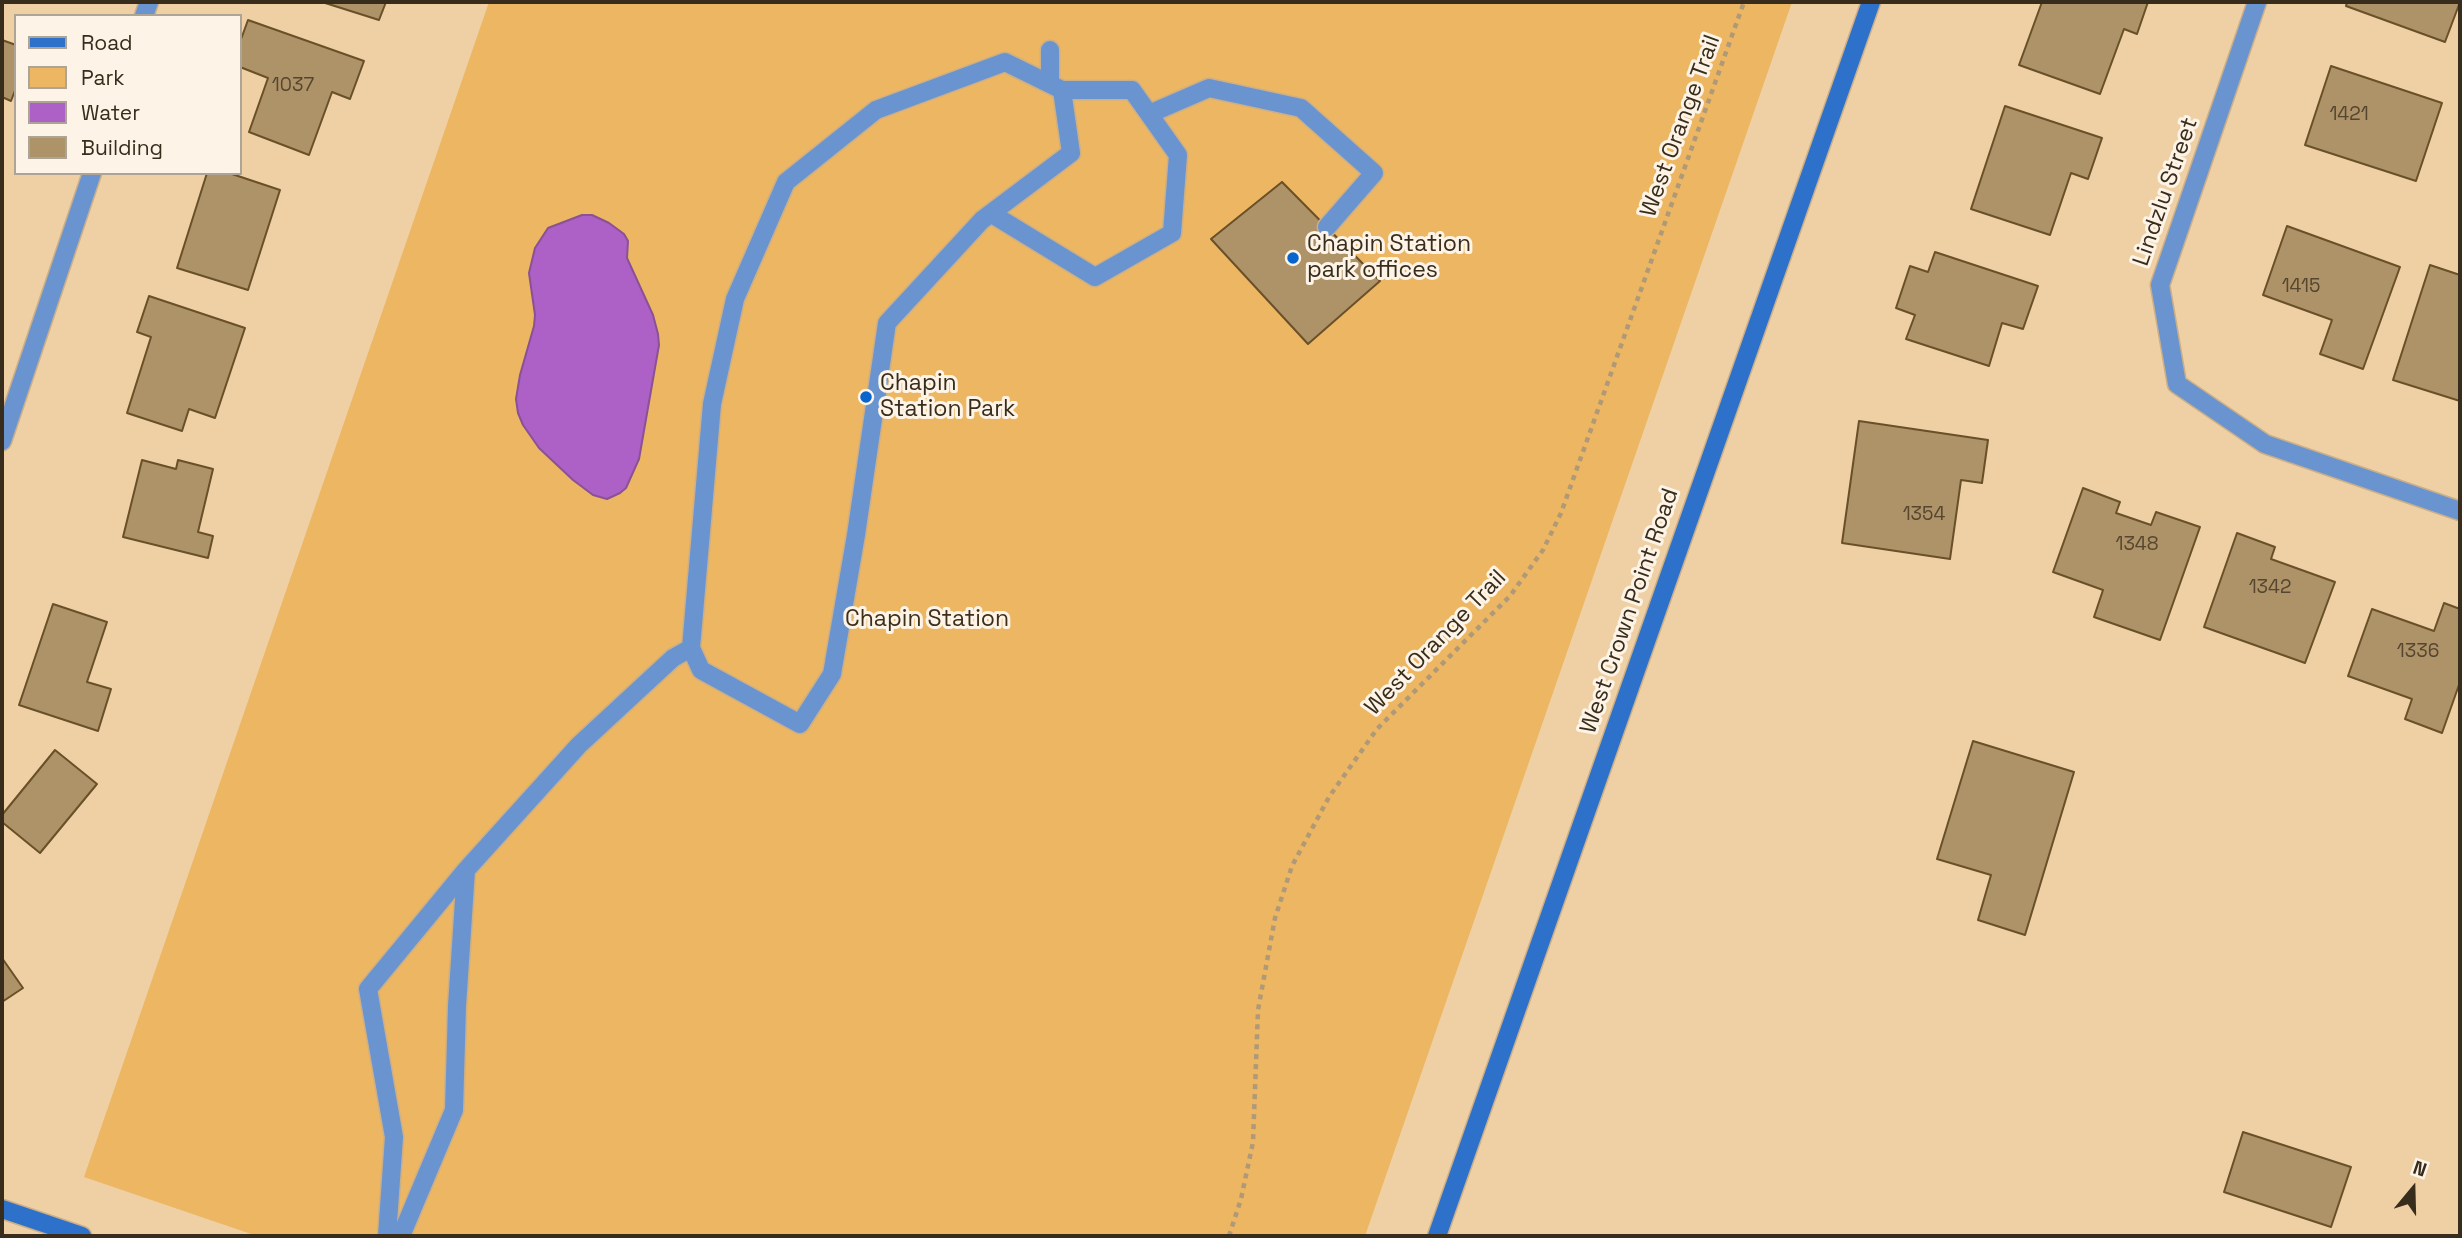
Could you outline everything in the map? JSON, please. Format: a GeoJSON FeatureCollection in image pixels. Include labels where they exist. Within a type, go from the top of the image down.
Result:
{"type":"FeatureCollection","features":[{"type":"Feature","properties":{"kind":"street","name":"West Crown Point Road"},"geometry":{"type":"LineString","coordinates":[[1437,1236],[1871,2]]}},
{"type":"Feature","properties":{"kind":"street","name":"Lindzlu Street"},"geometry":{"type":"LineString","coordinates":[[2257,2],[2160,285],[2177,384],[2265,444],[2460,511]]}},
{"type":"Feature","properties":{"kind":"street"},"geometry":{"type":"LineString","coordinates":[[992,214],[1095,276],[1172,233],[1178,155],[1132,90],[1056,87],[1004,62],[876,110],[786,182],[735,299],[712,404],[691,648],[701,670],[800,724],[832,674],[887,323],[982,220],[1071,153],[1056,87],[1049,50]]}},
{"type":"Feature","properties":{"kind":"street"},"geometry":{"type":"LineString","coordinates":[[1149,114],[1209,88],[1301,108],[1374,173],[1326,227]]}},
{"type":"Feature","properties":{"kind":"street"},"geometry":{"type":"LineString","coordinates":[[2,441],[91,175]]}},
{"type":"Feature","properties":{"kind":"street"},"geometry":{"type":"LineString","coordinates":[[387,1236],[394,1137],[368,989],[466,870],[579,745],[673,658],[691,648]]}},
{"type":"Feature","properties":{"kind":"street"},"geometry":{"type":"LineString","coordinates":[[401,1236],[454,1110],[457,1006],[466,870]]}},
{"type":"Feature","properties":{"kind":"street"},"geometry":{"type":"LineString","coordinates":[[2,1209],[82,1236]]}},
{"type":"Feature","properties":{"kind":"path","name":"West Orange Trail"},"geometry":{"type":"LineString","coordinates":[[1229,1236],[1241,1199],[1253,1142],[1258,1010],[1275,918],[1292,866],[1329,797],[1377,729],[1510,596],[1543,550],[1561,513],[1744,2]]}},
{"type":"Feature","properties":{"kind":"green space","name":"Chapin Station"},"geometry":{"type":"Polygon","coordinates":[[[489,2],[1792,2],[1365,1236],[257,1236],[84,1177],[489,2]]]}},
{"type":"Feature","properties":{"kind":"water"},"geometry":{"type":"Polygon","coordinates":[[[582,215],[592,215],[624,234],[628,241],[627,258],[653,315],[659,345],[639,459],[626,488],[607,499],[593,495],[573,480],[539,448],[523,425],[516,399],[534,326],[529,273],[535,248],[548,228],[582,215]]]}},
{"type":"Feature","properties":{"kind":"building"},"geometry":{"type":"Polygon","coordinates":[[[322,2],[386,2],[379,20],[322,2]]]}},
{"type":"Feature","properties":{"kind":"building"},"geometry":{"type":"Polygon","coordinates":[[[2042,2],[2148,2],[2137,34],[2124,29],[2100,94],[2019,65],[2042,2]]]}},
{"type":"Feature","properties":{"kind":"building"},"geometry":{"type":"Polygon","coordinates":[[[2347,2],[2460,2],[2445,42],[2346,6],[2347,2]]]}},
{"type":"Feature","properties":{"kind":"building"},"geometry":{"type":"Polygon","coordinates":[[[248,20],[364,61],[350,99],[332,92],[309,155],[249,132],[268,78],[242,68],[242,36],[248,20]]]}},
{"type":"Feature","properties":{"kind":"building"},"geometry":{"type":"Polygon","coordinates":[[[2,40],[14,44],[14,93],[11,101],[2,97],[2,40]]]}},
{"type":"Feature","properties":{"kind":"building"},"geometry":{"type":"Polygon","coordinates":[[[2331,66],[2442,103],[2416,181],[2305,145],[2331,66]]]}},
{"type":"Feature","properties":{"kind":"building"},"geometry":{"type":"Polygon","coordinates":[[[2005,106],[2102,138],[2088,179],[2071,173],[2050,235],[1971,209],[2005,106]]]}},
{"type":"Feature","properties":{"kind":"building"},"geometry":{"type":"Polygon","coordinates":[[[206,175],[235,175],[280,190],[248,290],[177,268],[206,175]]]}},
{"type":"Feature","properties":{"kind":"building","name":"Chapin Station park offices"},"geometry":{"type":"Polygon","coordinates":[[[1282,182],[1380,281],[1308,344],[1211,239],[1282,182]]]}},
{"type":"Feature","properties":{"kind":"building"},"geometry":{"type":"Polygon","coordinates":[[[2287,226],[2400,267],[2363,369],[2320,354],[2332,320],[2263,295],[2287,226]]]}},
{"type":"Feature","properties":{"kind":"building"},"geometry":{"type":"Polygon","coordinates":[[[1935,252],[2038,286],[2023,329],[2002,323],[1989,366],[1906,339],[1915,315],[1896,308],[1910,266],[1928,272],[1935,252]]]}},
{"type":"Feature","properties":{"kind":"building"},"geometry":{"type":"Polygon","coordinates":[[[2430,265],[2460,275],[2460,401],[2393,380],[2430,265]]]}},
{"type":"Feature","properties":{"kind":"building"},"geometry":{"type":"Polygon","coordinates":[[[149,296],[245,328],[215,418],[189,409],[182,431],[127,413],[151,337],[137,332],[149,296]]]}},
{"type":"Feature","properties":{"kind":"building"},"geometry":{"type":"Polygon","coordinates":[[[1859,421],[1988,440],[1982,483],[1961,480],[1950,559],[1842,543],[1859,421]]]}},
{"type":"Feature","properties":{"kind":"building"},"geometry":{"type":"Polygon","coordinates":[[[142,460],[176,469],[178,460],[213,469],[198,532],[213,536],[208,558],[123,537],[142,460]]]}},
{"type":"Feature","properties":{"kind":"building"},"geometry":{"type":"Polygon","coordinates":[[[2083,488],[2120,502],[2116,513],[2151,525],[2156,512],[2200,527],[2160,640],[2094,617],[2103,590],[2053,572],[2083,488]]]}},
{"type":"Feature","properties":{"kind":"building"},"geometry":{"type":"Polygon","coordinates":[[[2237,533],[2275,547],[2271,559],[2335,582],[2305,663],[2204,627],[2237,533]]]}},
{"type":"Feature","properties":{"kind":"building"},"geometry":{"type":"Polygon","coordinates":[[[2444,603],[2460,609],[2460,682],[2442,733],[2405,719],[2412,699],[2348,676],[2372,609],[2434,631],[2444,603]]]}},
{"type":"Feature","properties":{"kind":"building"},"geometry":{"type":"Polygon","coordinates":[[[53,604],[107,622],[87,682],[111,689],[98,731],[19,705],[53,604]]]}},
{"type":"Feature","properties":{"kind":"building"},"geometry":{"type":"Polygon","coordinates":[[[1973,741],[2074,772],[2025,935],[1978,920],[1991,875],[1937,859],[1973,741]]]}},
{"type":"Feature","properties":{"kind":"building"},"geometry":{"type":"Polygon","coordinates":[[[55,750],[97,784],[40,853],[2,822],[2,815],[55,750]]]}},
{"type":"Feature","properties":{"kind":"building"},"geometry":{"type":"Polygon","coordinates":[[[2,958],[23,988],[2,1002],[2,958]]]}},
{"type":"Feature","properties":{"kind":"building"},"geometry":{"type":"Polygon","coordinates":[[[2243,1132],[2351,1167],[2331,1227],[2224,1192],[2243,1132]]]}},
{"type":"Feature","properties":{"kind":"place","name":"Chapin Station park offices"},"geometry":{"type":"Point","coordinates":[1293,258]}},
{"type":"Feature","properties":{"kind":"place","name":"Chapin Station Park"},"geometry":{"type":"Point","coordinates":[866,397]}}]}
